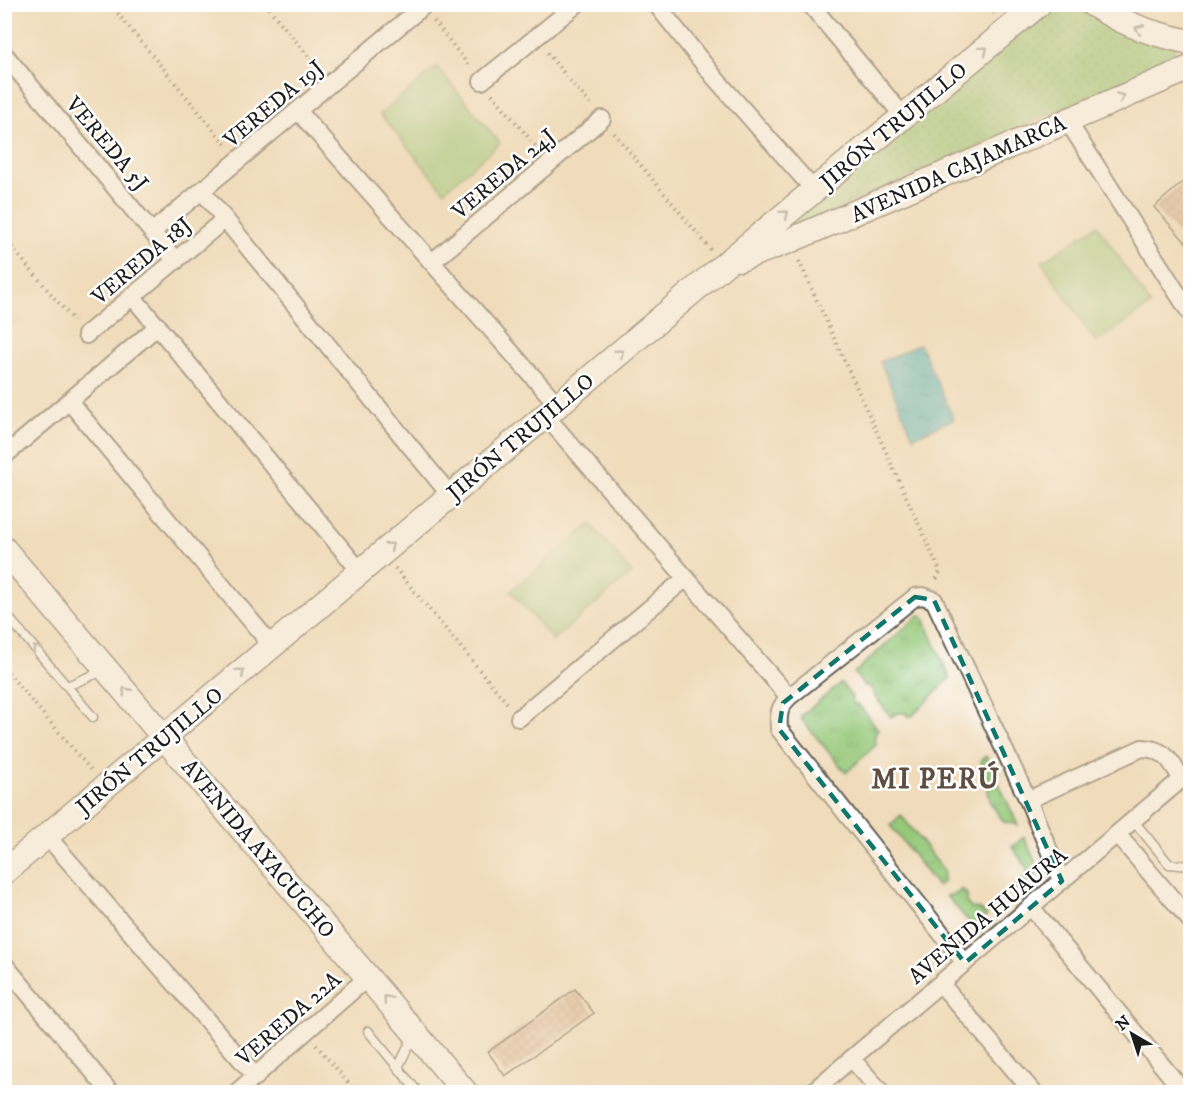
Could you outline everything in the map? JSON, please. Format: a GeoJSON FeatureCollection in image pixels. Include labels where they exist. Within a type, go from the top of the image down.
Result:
{"type":"FeatureCollection","features":[{"type":"Feature","properties":{"kind":"street"},"geometry":{"type":"LineString","coordinates":[[482,81],[577,4]]}},
{"type":"Feature","properties":{"kind":"street"},"geometry":{"type":"LineString","coordinates":[[656,4],[715,78],[814,190]]}},
{"type":"Feature","properties":{"kind":"street"},"geometry":{"type":"LineString","coordinates":[[810,4],[904,117]]}},
{"type":"Feature","properties":{"kind":"street","name":"JIRÓN TRUJILLO"},"geometry":{"type":"LineString","coordinates":[[4,872],[724,265],[1039,4]]}},
{"type":"Feature","properties":{"kind":"street"},"geometry":{"type":"LineString","coordinates":[[1092,4],[1132,27],[1152,34],[1191,42]]}},
{"type":"Feature","properties":{"kind":"street","name":"VEREDA 19J"},"geometry":{"type":"LineString","coordinates":[[152,232],[422,7]]}},
{"type":"Feature","properties":{"kind":"street","name":"VEREDA 5J"},"geometry":{"type":"LineString","coordinates":[[4,54],[176,261]]}},
{"type":"Feature","properties":{"kind":"street","name":"AVENIDA CAJAMARCA"},"geometry":{"type":"LineString","coordinates":[[724,265],[789,241],[1191,68]]}},
{"type":"Feature","properties":{"kind":"street"},"geometry":{"type":"LineString","coordinates":[[298,111],[432,262],[686,578],[789,697]]}},
{"type":"Feature","properties":{"kind":"street","name":"VEREDA 24J"},"geometry":{"type":"LineString","coordinates":[[432,262],[602,119]]}},
{"type":"Feature","properties":{"kind":"street"},"geometry":{"type":"LineString","coordinates":[[1067,120],[1191,313]]}},
{"type":"Feature","properties":{"kind":"street"},"geometry":{"type":"LineString","coordinates":[[202,191],[450,495]]}},
{"type":"Feature","properties":{"kind":"street","name":"VEREDA 18J"},"geometry":{"type":"LineString","coordinates":[[86,335],[225,219]]}},
{"type":"Feature","properties":{"kind":"street"},"geometry":{"type":"LineString","coordinates":[[132,296],[360,571]]}},
{"type":"Feature","properties":{"kind":"street"},"geometry":{"type":"LineString","coordinates":[[4,456],[158,326]]}},
{"type":"Feature","properties":{"kind":"street"},"geometry":{"type":"LineString","coordinates":[[69,401],[272,646]]}},
{"type":"Feature","properties":{"kind":"street","name":"AVENIDA AYACUCHO"},"geometry":{"type":"LineString","coordinates":[[4,549],[465,1092]]}},
{"type":"Feature","properties":{"kind":"street"},"geometry":{"type":"LineString","coordinates":[[519,718],[686,578]]}},
{"type":"Feature","properties":{"kind":"street"},"geometry":{"type":"LineString","coordinates":[[965,963],[780,729],[779,711],[789,697],[915,597],[928,597],[939,607],[1028,800],[1062,881]]}},
{"type":"Feature","properties":{"kind":"street"},"geometry":{"type":"LineString","coordinates":[[1028,800],[1142,748],[1152,749],[1166,756],[1186,776]]}},
{"type":"Feature","properties":{"kind":"street","name":"AVENIDA HUAURA"},"geometry":{"type":"LineString","coordinates":[[812,1092],[1186,776]]}},
{"type":"Feature","properties":{"kind":"street"},"geometry":{"type":"LineString","coordinates":[[1117,834],[1191,920]]}},
{"type":"Feature","properties":{"kind":"street"},"geometry":{"type":"LineString","coordinates":[[47,836],[256,1077]]}},
{"type":"Feature","properties":{"kind":"street"},"geometry":{"type":"LineString","coordinates":[[1030,907],[1184,1092]]}},
{"type":"Feature","properties":{"kind":"street"},"geometry":{"type":"LineString","coordinates":[[4,964],[110,1092]]}},
{"type":"Feature","properties":{"kind":"street","name":"VEREDA 22A"},"geometry":{"type":"LineString","coordinates":[[237,1092],[368,977]]}},
{"type":"Feature","properties":{"kind":"street"},"geometry":{"type":"LineString","coordinates":[[941,984],[1033,1092]]}},
{"type":"Feature","properties":{"kind":"street"},"geometry":{"type":"LineString","coordinates":[[852,1059],[881,1092]]}},
{"type":"Feature","properties":{"kind":"lane"},"geometry":{"type":"LineString","coordinates":[[4,612],[93,717]]}},
{"type":"Feature","properties":{"kind":"lane"},"geometry":{"type":"LineString","coordinates":[[67,686],[108,669]]}},
{"type":"Feature","properties":{"kind":"lane"},"geometry":{"type":"LineString","coordinates":[[1133,820],[1169,864],[1191,866]]}},
{"type":"Feature","properties":{"kind":"lane"},"geometry":{"type":"LineString","coordinates":[[368,1031],[418,1092]]}},
{"type":"Feature","properties":{"kind":"lane"},"geometry":{"type":"LineString","coordinates":[[398,1068],[415,1033]]}},
{"type":"Feature","properties":{"kind":"path"},"geometry":{"type":"LineString","coordinates":[[110,4],[239,160]]}},
{"type":"Feature","properties":{"kind":"path"},"geometry":{"type":"LineString","coordinates":[[265,4],[331,83]]}},
{"type":"Feature","properties":{"kind":"path"},"geometry":{"type":"LineString","coordinates":[[535,38],[724,265]]}},
{"type":"Feature","properties":{"kind":"path"},"geometry":{"type":"LineString","coordinates":[[4,238],[86,335]]}},
{"type":"Feature","properties":{"kind":"path"},"geometry":{"type":"LineString","coordinates":[[789,241],[940,571],[928,597]]}},
{"type":"Feature","properties":{"kind":"path"},"geometry":{"type":"LineString","coordinates":[[382,553],[519,718]]}},
{"type":"Feature","properties":{"kind":"path"},"geometry":{"type":"LineString","coordinates":[[4,668],[105,786]]}},
{"type":"Feature","properties":{"kind":"path"},"geometry":{"type":"LineString","coordinates":[[306,1033],[356,1092]]}},
{"type":"Feature","properties":{"kind":"highlighted area"},"geometry":{"type":"Polygon","coordinates":[[[915,597],[934,600],[1062,881],[965,963],[779,729],[783,703],[915,597]]]}},
{"type":"Feature","properties":{"kind":"green space"},"geometry":{"type":"Polygon","coordinates":[[[1045,5],[1085,5],[1174,46],[1174,59],[790,230],[781,228],[1045,5]]]}},
{"type":"Feature","properties":{"kind":"green space"},"geometry":{"type":"Polygon","coordinates":[[[437,67],[500,143],[444,191],[380,114],[437,67]]]}},
{"type":"Feature","properties":{"kind":"green space"},"geometry":{"type":"Polygon","coordinates":[[[1097,225],[1151,305],[1096,342],[1042,262],[1097,225]]]}},
{"type":"Feature","properties":{"kind":"green space"},"geometry":{"type":"Polygon","coordinates":[[[591,524],[632,573],[553,640],[511,591],[591,524]]]}},
{"type":"Feature","properties":{"kind":"green space"},"geometry":{"type":"Polygon","coordinates":[[[919,615],[923,616],[950,678],[912,716],[897,713],[891,717],[873,694],[874,692],[868,685],[865,686],[854,673],[919,615]]]}},
{"type":"Feature","properties":{"kind":"green space"},"geometry":{"type":"Polygon","coordinates":[[[841,683],[856,706],[858,704],[878,729],[874,740],[877,744],[846,773],[801,716],[841,683]]]}},
{"type":"Feature","properties":{"kind":"green space"},"geometry":{"type":"Polygon","coordinates":[[[986,756],[1018,825],[1004,822],[991,804],[981,760],[986,756]]]}},
{"type":"Feature","properties":{"kind":"green space"},"geometry":{"type":"Polygon","coordinates":[[[901,815],[944,871],[943,882],[937,886],[890,825],[901,815]]]}},
{"type":"Feature","properties":{"kind":"green space"},"geometry":{"type":"Polygon","coordinates":[[[1024,837],[1039,869],[1038,874],[1017,891],[1014,887],[1027,875],[1027,868],[1012,847],[1024,837]]]}},
{"type":"Feature","properties":{"kind":"green space"},"geometry":{"type":"Polygon","coordinates":[[[962,889],[968,896],[966,902],[971,908],[980,909],[987,916],[973,926],[946,896],[956,894],[962,889]]]}},
{"type":"Feature","properties":{"kind":"water"},"geometry":{"type":"Polygon","coordinates":[[[920,344],[954,419],[913,437],[880,362],[920,344]]]}},
{"type":"Feature","properties":{"kind":"building"},"geometry":{"type":"Polygon","coordinates":[[[1191,175],[1191,248],[1154,207],[1191,175]]]}},
{"type":"Feature","properties":{"kind":"building"},"geometry":{"type":"Polygon","coordinates":[[[575,989],[594,1013],[505,1076],[488,1052],[575,989]]]}},
{"type":"Feature","properties":{"kind":"district","name":"MI PERÚ"},"geometry":{"type":"Point","coordinates":[936,778]}}]}
